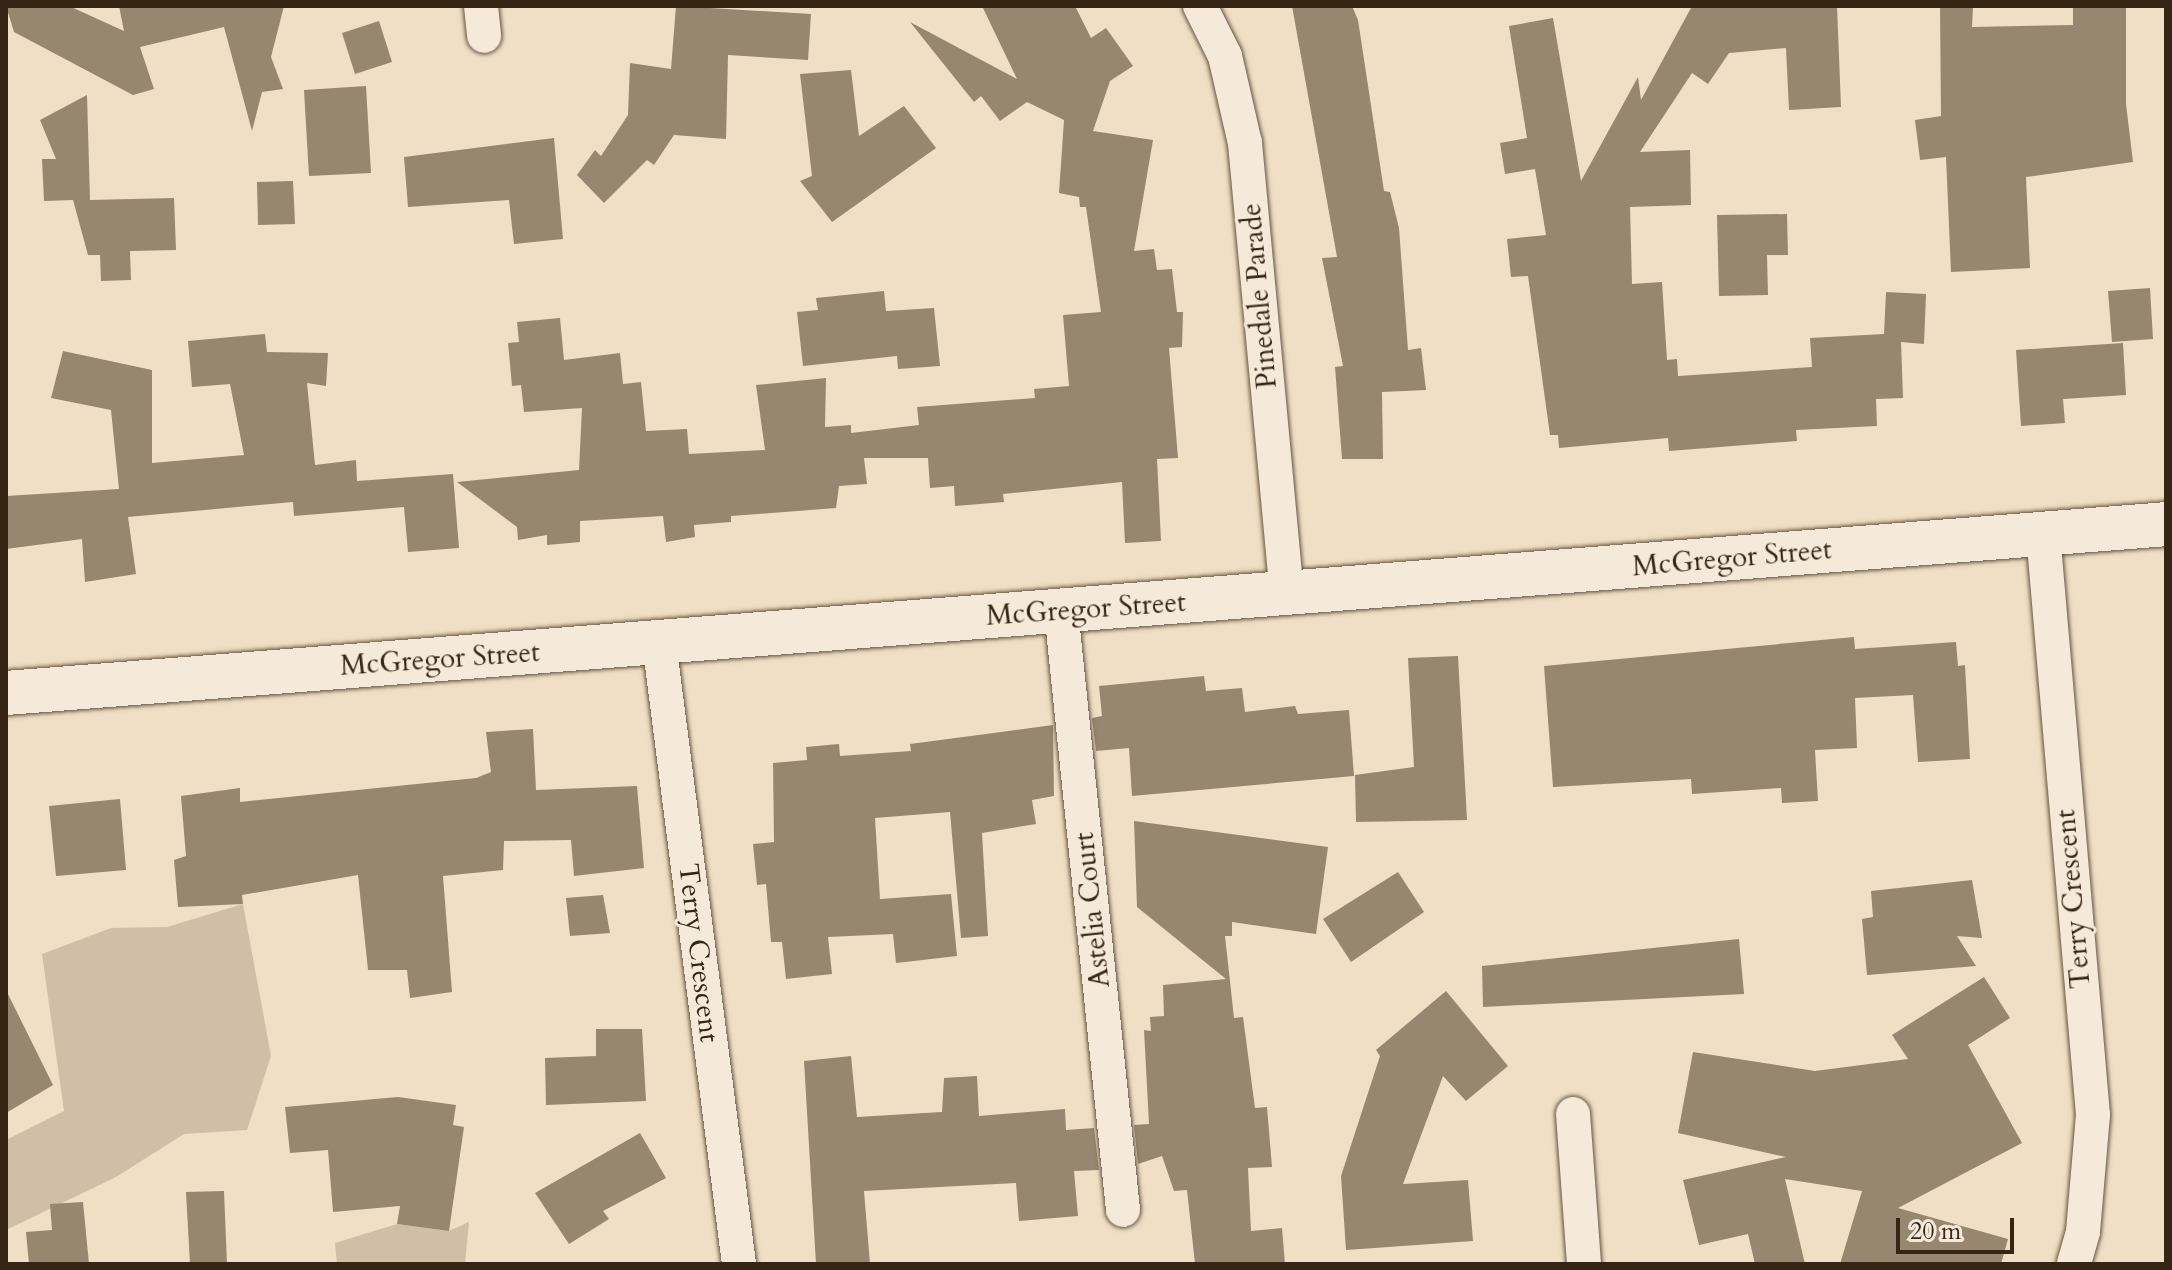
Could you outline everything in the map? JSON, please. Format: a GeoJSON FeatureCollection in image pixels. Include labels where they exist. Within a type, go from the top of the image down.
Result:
{"type":"FeatureCollection","features":[{"type":"Feature","properties":{"kind":"street","name":"Pinedale Parade"},"geometry":{"type":"LineString","coordinates":[[1200,6],[1225,56],[1245,143],[1287,594]]}},
{"type":"Feature","properties":{"kind":"street","name":"McGregor Street"},"geometry":{"type":"LineString","coordinates":[[6,693],[2166,524]]}},
{"type":"Feature","properties":{"kind":"street","name":"Terry Crescent"},"geometry":{"type":"LineString","coordinates":[[2043,533],[2093,1115],[2083,1232],[2074,1264]]}},
{"type":"Feature","properties":{"kind":"street","name":"Astelia Court"},"geometry":{"type":"LineString","coordinates":[[1061,610],[1123,1210]]}},
{"type":"Feature","properties":{"kind":"street","name":"Terry Crescent"},"geometry":{"type":"LineString","coordinates":[[659,642],[739,1264]]}},
{"type":"Feature","properties":{"kind":"street"},"geometry":{"type":"LineString","coordinates":[[1573,1114],[1584,1264]]}},
{"type":"Feature","properties":{"kind":"shaded area"},"geometry":{"type":"Polygon","coordinates":[[[243,904],[271,1056],[247,1130],[184,1134],[116,1177],[6,1230],[6,1140],[64,1111],[42,954],[111,928],[167,927],[243,904]]]}},
{"type":"Feature","properties":{"kind":"shaded area"},"geometry":{"type":"Polygon","coordinates":[[[469,1222],[465,1264],[337,1264],[335,1243],[397,1224],[449,1231],[469,1222]]]}},
{"type":"Feature","properties":{"kind":"building"},"geometry":{"type":"Polygon","coordinates":[[[6,6],[69,6],[124,31],[119,6],[284,6],[271,57],[283,89],[262,92],[252,131],[224,27],[140,47],[154,89],[133,95],[14,32],[6,6]]]}},
{"type":"Feature","properties":{"kind":"building"},"geometry":{"type":"Polygon","coordinates":[[[676,6],[811,14],[808,60],[728,55],[726,139],[674,135],[654,165],[647,160],[604,203],[577,175],[595,150],[601,156],[628,115],[630,63],[671,69],[676,6]]]}},
{"type":"Feature","properties":{"kind":"building"},"geometry":{"type":"Polygon","coordinates":[[[982,6],[1075,6],[1091,38],[1106,28],[1133,66],[1110,81],[1093,131],[1153,140],[1134,251],[1154,249],[1157,270],[1172,269],[1177,312],[1183,312],[1182,347],[1169,348],[1178,458],[1157,459],[1161,541],[1125,543],[1122,482],[1003,494],[1004,502],[955,506],[954,486],[930,488],[928,458],[864,458],[867,484],[839,486],[836,508],[731,516],[731,522],[694,525],[695,537],[666,542],[663,516],[580,521],[580,542],[547,545],[547,535],[518,540],[517,527],[457,482],[579,470],[582,408],[524,412],[521,385],[512,386],[508,343],[519,342],[517,322],[560,318],[564,360],[620,353],[623,384],[641,382],[646,431],[687,429],[689,454],[765,450],[756,385],[826,378],[825,427],[851,425],[851,433],[919,425],[917,407],[1035,398],[1034,389],[1069,386],[1063,315],[1101,312],[1086,207],[1080,207],[1079,197],[1059,193],[1064,120],[1027,102],[1000,121],[981,96],[974,102],[910,22],[1017,79],[982,6]]]}},
{"type":"Feature","properties":{"kind":"building"},"geometry":{"type":"Polygon","coordinates":[[[1292,6],[1352,6],[1358,20],[1384,191],[1390,192],[1399,228],[1408,350],[1421,348],[1426,390],[1382,392],[1383,459],[1342,459],[1335,367],[1343,366],[1322,258],[1337,257],[1292,6]]]}},
{"type":"Feature","properties":{"kind":"building"},"geometry":{"type":"Polygon","coordinates":[[[1692,6],[1837,6],[1841,107],[1789,110],[1786,48],[1729,53],[1708,84],[1692,73],[1640,152],[1690,150],[1691,205],[1630,207],[1632,284],[1662,282],[1667,360],[1677,359],[1678,376],[1812,367],[1810,338],[1884,334],[1886,292],[1926,294],[1924,344],[1901,342],[1903,398],[1876,399],[1877,426],[1796,430],[1797,441],[1669,451],[1668,438],[1559,448],[1558,435],[1550,435],[1528,276],[1511,277],[1507,239],[1546,235],[1535,169],[1505,174],[1500,143],[1527,138],[1509,26],[1553,18],[1581,181],[1638,77],[1641,100],[1692,6]]]}},
{"type":"Feature","properties":{"kind":"building"},"geometry":{"type":"Polygon","coordinates":[[[1940,6],[1973,6],[1972,27],[2073,25],[2073,6],[2126,6],[2126,104],[2133,162],[2026,177],[2030,268],[1951,272],[1946,157],[1920,160],[1915,120],[1941,116],[1940,6]]]}},
{"type":"Feature","properties":{"kind":"building"},"geometry":{"type":"Polygon","coordinates":[[[379,21],[392,62],[355,74],[342,33],[379,21]]]}},
{"type":"Feature","properties":{"kind":"building"},"geometry":{"type":"Polygon","coordinates":[[[851,70],[859,136],[904,106],[936,148],[832,222],[800,181],[812,176],[800,74],[851,70]]]}},
{"type":"Feature","properties":{"kind":"building"},"geometry":{"type":"Polygon","coordinates":[[[366,86],[371,173],[309,176],[304,90],[366,86]]]}},
{"type":"Feature","properties":{"kind":"building"},"geometry":{"type":"Polygon","coordinates":[[[87,95],[90,200],[174,198],[176,250],[130,251],[131,280],[101,281],[100,255],[88,255],[73,200],[44,201],[42,159],[56,159],[40,120],[87,95]]]}},
{"type":"Feature","properties":{"kind":"building"},"geometry":{"type":"Polygon","coordinates":[[[554,138],[563,239],[514,244],[509,200],[408,207],[404,157],[554,138]]]}},
{"type":"Feature","properties":{"kind":"building"},"geometry":{"type":"Polygon","coordinates":[[[293,181],[295,224],[258,225],[257,182],[293,181]]]}},
{"type":"Feature","properties":{"kind":"building"},"geometry":{"type":"Polygon","coordinates":[[[1787,214],[1788,255],[1767,255],[1768,295],[1719,296],[1717,215],[1787,214]]]}},
{"type":"Feature","properties":{"kind":"building"},"geometry":{"type":"Polygon","coordinates":[[[2150,288],[2153,339],[2112,342],[2108,291],[2150,288]]]}},
{"type":"Feature","properties":{"kind":"building"},"geometry":{"type":"Polygon","coordinates":[[[884,291],[886,311],[934,308],[940,366],[898,369],[897,356],[803,366],[797,312],[818,310],[816,298],[884,291]]]}},
{"type":"Feature","properties":{"kind":"building"},"geometry":{"type":"Polygon","coordinates":[[[265,334],[267,352],[328,353],[326,386],[307,383],[315,465],[356,460],[357,481],[453,474],[459,548],[408,552],[404,507],[294,516],[293,502],[128,517],[136,574],[85,582],[82,539],[6,549],[6,496],[119,489],[111,410],[51,398],[63,351],[152,370],[152,463],[244,455],[230,384],[192,387],[188,341],[265,334]]]}},
{"type":"Feature","properties":{"kind":"building"},"geometry":{"type":"Polygon","coordinates":[[[2123,343],[2126,395],[2063,399],[2065,423],[2021,426],[2016,350],[2123,343]]]}},
{"type":"Feature","properties":{"kind":"building"},"geometry":{"type":"Polygon","coordinates":[[[1854,637],[1855,649],[1956,642],[1958,666],[1965,665],[1970,759],[1918,762],[1913,695],[1855,698],[1857,748],[1815,750],[1818,801],[1782,803],[1781,788],[1692,794],[1691,779],[1553,787],[1544,666],[1854,637]]]}},
{"type":"Feature","properties":{"kind":"building"},"geometry":{"type":"Polygon","coordinates":[[[1458,656],[1467,820],[1356,822],[1355,775],[1414,767],[1408,658],[1458,656]]]}},
{"type":"Feature","properties":{"kind":"building"},"geometry":{"type":"Polygon","coordinates":[[[1204,676],[1206,691],[1242,688],[1245,712],[1295,706],[1298,714],[1349,710],[1354,776],[1132,796],[1129,748],[1096,751],[1092,718],[1102,716],[1099,686],[1204,676]]]}},
{"type":"Feature","properties":{"kind":"building"},"geometry":{"type":"Polygon","coordinates":[[[1053,725],[1054,796],[1032,800],[1036,824],[982,833],[988,936],[961,938],[950,812],[875,818],[880,899],[951,894],[957,956],[896,963],[893,934],[828,937],[832,974],[786,979],[782,942],[771,942],[766,884],[757,885],[753,844],[774,842],[773,763],[807,760],[806,747],[839,744],[840,756],[911,751],[910,744],[1053,725]]]}},
{"type":"Feature","properties":{"kind":"building"},"geometry":{"type":"Polygon","coordinates":[[[533,729],[536,790],[637,786],[644,868],[574,876],[571,840],[504,841],[503,870],[443,876],[452,992],[410,998],[407,970],[368,970],[358,875],[242,895],[243,904],[178,907],[174,860],[186,856],[181,796],[240,788],[240,802],[476,778],[491,772],[486,732],[533,729]]]}},
{"type":"Feature","properties":{"kind":"building"},"geometry":{"type":"Polygon","coordinates":[[[120,799],[126,870],[56,876],[49,806],[120,799]]]}},
{"type":"Feature","properties":{"kind":"building"},"geometry":{"type":"Polygon","coordinates":[[[1134,821],[1328,847],[1316,934],[1232,922],[1232,936],[1225,936],[1234,1018],[1243,1017],[1255,1108],[1267,1107],[1272,1167],[1248,1168],[1251,1231],[1282,1228],[1285,1264],[1195,1264],[1187,1190],[1174,1191],[1162,1156],[1138,1164],[1134,1125],[1149,1124],[1144,1030],[1151,1031],[1150,1017],[1164,1016],[1163,985],[1226,979],[1137,907],[1134,821]]]}},
{"type":"Feature","properties":{"kind":"building"},"geometry":{"type":"Polygon","coordinates":[[[1398,872],[1424,912],[1351,962],[1323,919],[1398,872]]]}},
{"type":"Feature","properties":{"kind":"building"},"geometry":{"type":"Polygon","coordinates":[[[1972,880],[1982,938],[1957,936],[1976,966],[1867,975],[1862,919],[1873,917],[1871,891],[1972,880]]]}},
{"type":"Feature","properties":{"kind":"building"},"geometry":{"type":"Polygon","coordinates":[[[603,895],[610,933],[570,936],[566,898],[603,895]]]}},
{"type":"Feature","properties":{"kind":"building"},"geometry":{"type":"Polygon","coordinates":[[[1739,939],[1744,994],[1483,1007],[1482,966],[1739,939]]]}},
{"type":"Feature","properties":{"kind":"building"},"geometry":{"type":"Polygon","coordinates":[[[1984,977],[2010,1018],[1968,1045],[2022,1143],[1898,1208],[2008,1239],[2001,1264],[1840,1264],[1862,1191],[1785,1179],[1805,1264],[1755,1264],[1748,1234],[1699,1245],[1683,1180],[1786,1157],[1678,1133],[1693,1052],[1815,1071],[1908,1059],[1892,1035],[1984,977]]]}},
{"type":"Feature","properties":{"kind":"building"},"geometry":{"type":"Polygon","coordinates":[[[6,990],[53,1085],[6,1113],[6,990]]]}},
{"type":"Feature","properties":{"kind":"building"},"geometry":{"type":"Polygon","coordinates":[[[1446,991],[1508,1066],[1466,1101],[1443,1076],[1403,1184],[1468,1180],[1473,1241],[1346,1250],[1341,1176],[1380,1056],[1376,1050],[1446,991]]]}},
{"type":"Feature","properties":{"kind":"building"},"geometry":{"type":"Polygon","coordinates":[[[596,1029],[642,1029],[646,1101],[546,1105],[545,1058],[596,1056],[596,1029]]]}},
{"type":"Feature","properties":{"kind":"building"},"geometry":{"type":"Polygon","coordinates":[[[851,1056],[857,1117],[942,1112],[944,1078],[977,1076],[979,1116],[1065,1109],[1066,1130],[1094,1128],[1099,1170],[1074,1171],[1078,1216],[1019,1221],[1016,1183],[864,1191],[870,1264],[816,1264],[804,1061],[851,1056]]]}},
{"type":"Feature","properties":{"kind":"building"},"geometry":{"type":"Polygon","coordinates":[[[398,1097],[456,1105],[453,1125],[464,1127],[449,1231],[397,1224],[400,1206],[333,1212],[328,1150],[290,1153],[285,1107],[398,1097]]]}},
{"type":"Feature","properties":{"kind":"building"},"geometry":{"type":"Polygon","coordinates":[[[640,1133],[666,1178],[603,1211],[609,1219],[569,1244],[535,1193],[640,1133]]]}},
{"type":"Feature","properties":{"kind":"building"},"geometry":{"type":"Polygon","coordinates":[[[224,1191],[227,1264],[190,1264],[186,1192],[224,1191]]]}},
{"type":"Feature","properties":{"kind":"building"},"geometry":{"type":"Polygon","coordinates":[[[83,1202],[89,1264],[29,1264],[26,1232],[52,1230],[50,1204],[83,1202]]]}}]}
